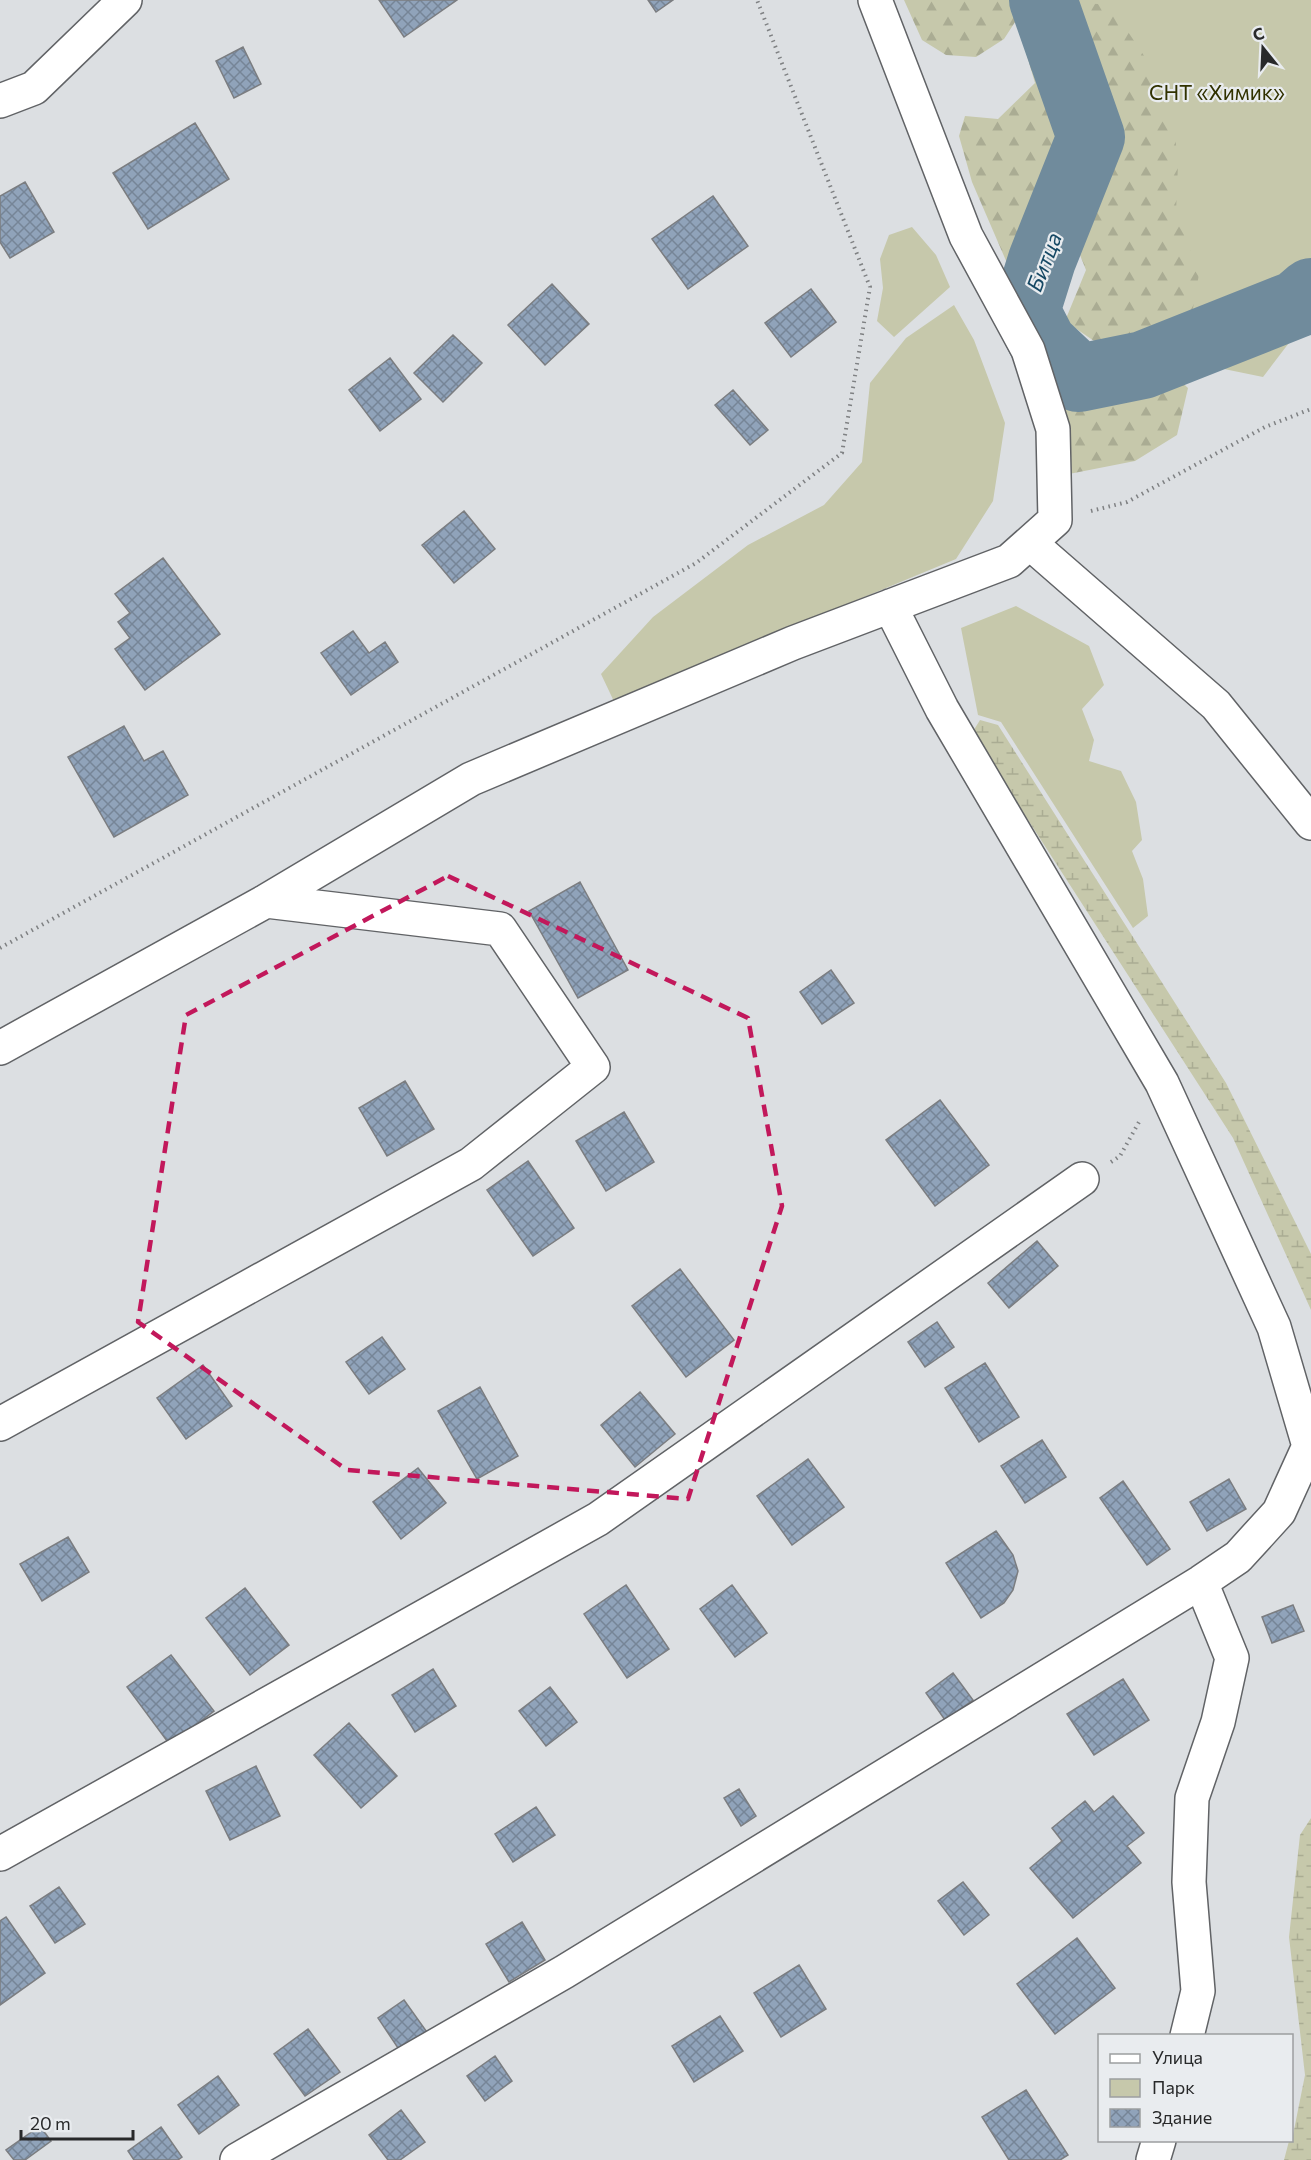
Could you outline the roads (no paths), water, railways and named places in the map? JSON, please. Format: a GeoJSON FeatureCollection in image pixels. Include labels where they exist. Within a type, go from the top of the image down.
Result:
{"type":"FeatureCollection","features":[{"type":"Feature","properties":{"kind":"street"},"geometry":{"type":"LineString","coordinates":[[0,101],[34,88],[126,0]]}},
{"type":"Feature","properties":{"kind":"street"},"geometry":{"type":"LineString","coordinates":[[0,1048],[266,901],[471,779],[793,643],[1009,561],[1055,520],[1053,429],[1028,350],[966,236],[875,0]]}},
{"type":"Feature","properties":{"kind":"street"},"geometry":{"type":"LineString","coordinates":[[1030,543],[1216,705],[1311,824]]}},
{"type":"Feature","properties":{"kind":"street"},"geometry":{"type":"LineString","coordinates":[[237,2160],[564,1972],[1201,1582],[1238,1557],[1279,1512],[1309,1446],[1274,1327],[1162,1083],[942,709],[890,606]]}},
{"type":"Feature","properties":{"kind":"street"},"geometry":{"type":"LineString","coordinates":[[0,1424],[471,1164],[593,1067],[500,929],[266,901]]}},
{"type":"Feature","properties":{"kind":"street"},"geometry":{"type":"LineString","coordinates":[[0,1854],[598,1519],[1082,1179]]}},
{"type":"Feature","properties":{"kind":"street"},"geometry":{"type":"LineString","coordinates":[[1188,2034],[1198,1992],[1189,1882],[1192,1798],[1218,1722],[1232,1658],[1201,1582]]}},
{"type":"Feature","properties":{"kind":"street"},"geometry":{"type":"LineString","coordinates":[[1153,2160],[1158,2142]]}},
{"type":"Feature","properties":{"kind":"waterway","name":"Битца"},"geometry":{"type":"LineString","coordinates":[[1043,0],[1091,137],[1042,260],[1026,311],[1043,344],[1079,378],[1143,365],[1297,304],[1311,292]]}},
{"type":"Feature","properties":{"kind":"park label","name":"СНТ «Химик»"},"geometry":{"type":"Point","coordinates":[1217,93]}}]}
